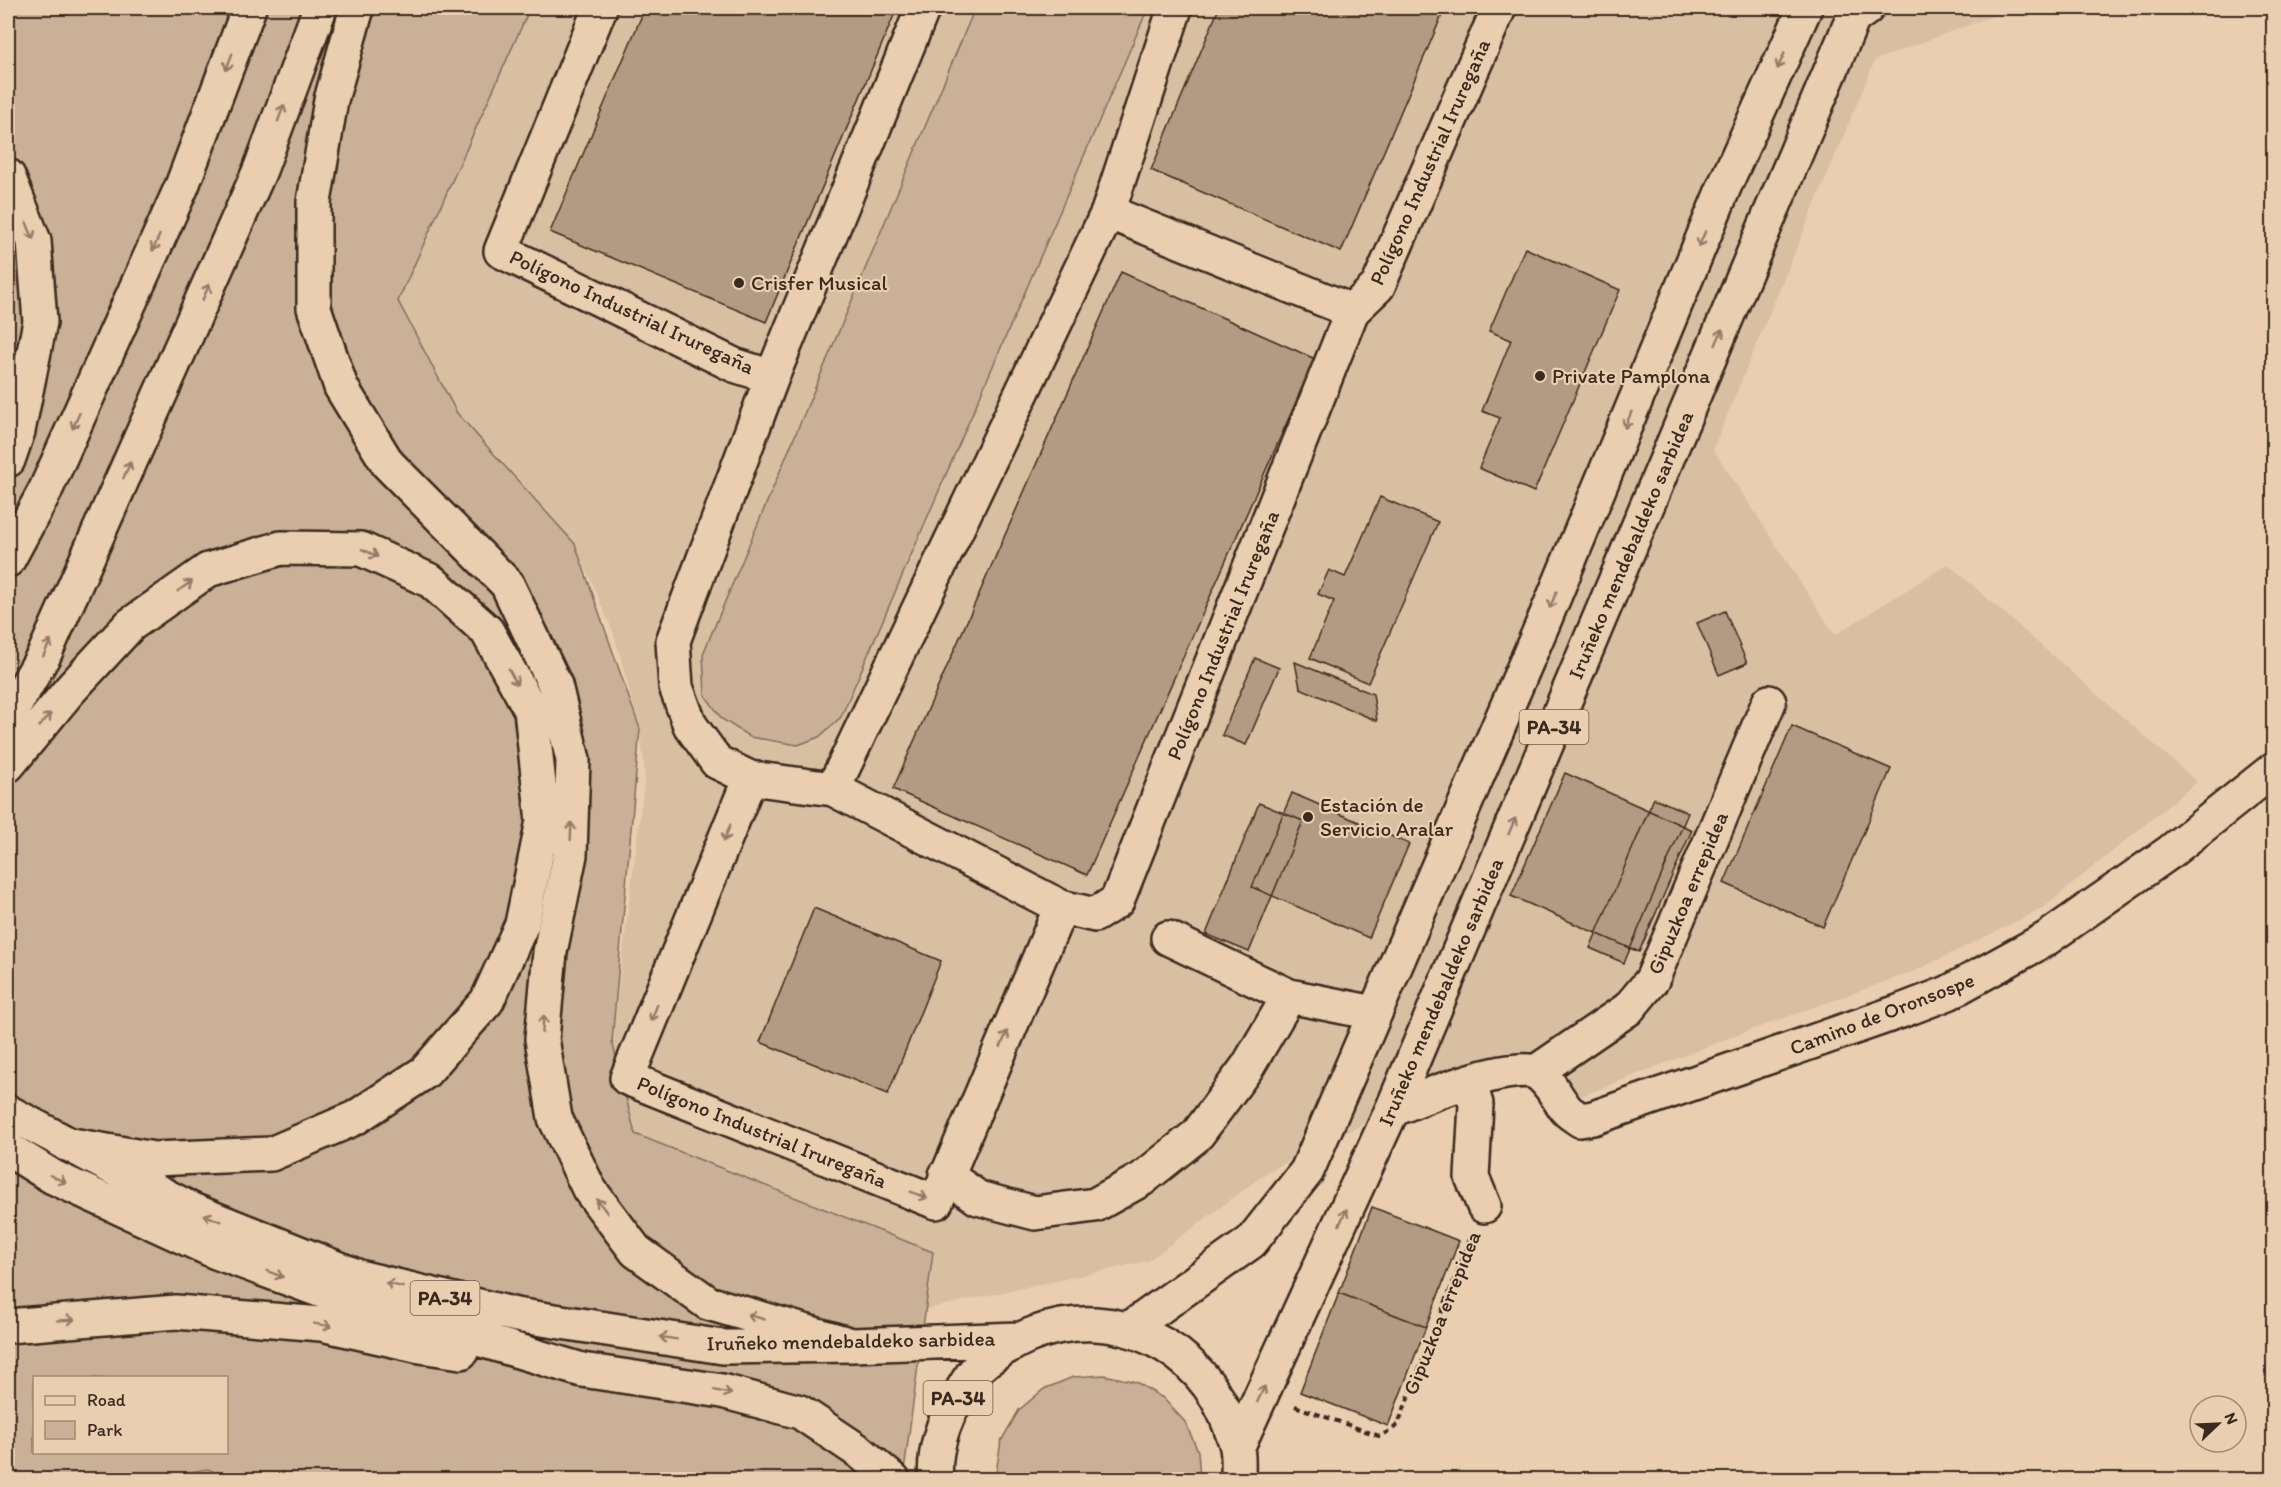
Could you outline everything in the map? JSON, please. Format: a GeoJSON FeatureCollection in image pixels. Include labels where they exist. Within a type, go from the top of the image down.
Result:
{"type":"FeatureCollection","features":[{"type":"Feature","properties":{"kind":"main road"},"geometry":{"type":"LineString","coordinates":[[8,560],[45,491],[182,186],[249,8]]}},
{"type":"Feature","properties":{"kind":"main road"},"geometry":{"type":"LineString","coordinates":[[8,717],[44,656],[260,170],[320,8]]}},
{"type":"Feature","properties":{"kind":"main road"},"geometry":{"type":"LineString","coordinates":[[357,8],[331,100],[314,202],[314,308],[341,387],[388,464],[507,584],[555,685],[573,760],[570,855],[550,952],[542,1040],[555,1118],[589,1189],[636,1251],[708,1303],[852,1345]]}},
{"type":"Feature","properties":{"kind":"main road","name":"Polígono Industrial Iruregaña"},"geometry":{"type":"LineString","coordinates":[[600,8],[501,251],[734,365],[772,377]]}},
{"type":"Feature","properties":{"kind":"main road","name":"Polígono Industrial Iruregaña"},"geometry":{"type":"LineString","coordinates":[[923,8],[772,377],[673,641],[676,687],[690,725],[717,762],[750,778],[833,789],[1061,907],[1095,915],[1117,901],[1352,311],[1378,286],[1499,8]]}},
{"type":"Feature","properties":{"kind":"main road"},"geometry":{"type":"LineString","coordinates":[[833,789],[1108,212],[1175,8]]}},
{"type":"Feature","properties":{"kind":"main road","name":"PA-34"},"geometry":{"type":"LineString","coordinates":[[1129,1329],[1251,1242],[1307,1171],[1544,621],[1724,187],[1804,8]]}},
{"type":"Feature","properties":{"kind":"main road","name":"Iruñeko mendebaldeko sarbidea"},"geometry":{"type":"LineString","coordinates":[[1237,1448],[1392,1110],[1853,18],[1867,8]]}},
{"type":"Feature","properties":{"kind":"main road"},"geometry":{"type":"LineString","coordinates":[[8,177],[34,241],[40,322],[18,431],[8,460]]}},
{"type":"Feature","properties":{"kind":"main road"},"geometry":{"type":"LineString","coordinates":[[1108,212],[1352,311]]}},
{"type":"Feature","properties":{"kind":"main road"},"geometry":{"type":"LineString","coordinates":[[8,765],[69,691],[130,624],[208,570],[281,548],[361,549],[431,581],[487,631],[531,710],[543,821],[522,924],[487,1001],[424,1072],[355,1118],[271,1154],[154,1159],[66,1144]]}},
{"type":"Feature","properties":{"kind":"main road","name":"Gipuzkoa errepidea"},"geometry":{"type":"LineString","coordinates":[[1536,1072],[1628,1009],[1652,980],[1769,702]]}},
{"type":"Feature","properties":{"kind":"main road","name":"Camino de Oronsospe"},"geometry":{"type":"LineString","coordinates":[[1536,1072],[1550,1086],[1567,1111],[1580,1120],[1593,1118],[1948,993],[2046,939],[2170,852],[2274,769]]}},
{"type":"Feature","properties":{"kind":"main road","name":"Polígono Industrial Iruregaña"},"geometry":{"type":"LineString","coordinates":[[750,778],[627,1078],[936,1202],[1061,907]]}},
{"type":"Feature","properties":{"kind":"main road"},"geometry":{"type":"LineString","coordinates":[[1168,938],[1289,996],[1374,1014]]}},
{"type":"Feature","properties":{"kind":"main road"},"geometry":{"type":"LineString","coordinates":[[946,1174],[978,1198],[1035,1213],[1095,1205],[1142,1179],[1197,1135],[1248,1066],[1289,996]]}},
{"type":"Feature","properties":{"kind":"main road"},"geometry":{"type":"LineString","coordinates":[[1392,1110],[1469,1082],[1508,1071],[1536,1072]]}},
{"type":"Feature","properties":{"kind":"main road","name":"Gipuzkoa errepidea"},"geometry":{"type":"LineString","coordinates":[[1469,1082],[1476,1104],[1472,1177],[1484,1206]]}},
{"type":"Feature","properties":{"kind":"main road","name":"Iruñeko mendebaldeko sarbidea"},"geometry":{"type":"LineString","coordinates":[[8,1112],[192,1210],[359,1277],[516,1315],[723,1347],[1019,1339]]}},
{"type":"Feature","properties":{"kind":"main road","name":"PA-34"},"geometry":{"type":"LineString","coordinates":[[8,1149],[53,1177],[216,1252],[341,1298],[582,1370],[722,1391],[800,1412],[860,1452],[893,1479]]}},
{"type":"Feature","properties":{"kind":"main road"},"geometry":{"type":"LineString","coordinates":[[8,1326],[176,1312],[321,1324],[420,1346],[582,1370]]}},
{"type":"Feature","properties":{"kind":"main road","name":"PA-34"},"geometry":{"type":"LineString","coordinates":[[936,1479],[934,1466],[947,1414],[976,1370],[1019,1339],[1054,1326],[1092,1323],[1129,1329],[1167,1346],[1200,1373],[1223,1407],[1237,1448],[1238,1479]]}},
{"type":"Feature","properties":{"kind":"path","name":"Gipuzkoa errepidea"},"geometry":{"type":"LineString","coordinates":[[1286,1403],[1379,1436],[1392,1430],[1398,1424],[1484,1206]]}},
{"type":"Feature","properties":{"kind":"shaded area"},"geometry":{"type":"Polygon","coordinates":[[[530,8],[2014,8],[1875,60],[1713,449],[1835,635],[1948,564],[2197,782],[2042,909],[1915,971],[1729,1038],[1582,1096],[1525,1075],[1392,1110],[1269,1171],[1148,1261],[926,1309],[933,1252],[635,1135],[612,1041],[645,775],[640,729],[614,634],[575,544],[457,413],[398,301],[530,8]]]}},
{"type":"Feature","properties":{"kind":"shaded area"},"geometry":{"type":"Polygon","coordinates":[[[208,1469],[231,1479],[151,1480],[208,1469]]]}},
{"type":"Feature","properties":{"kind":"green space"},"geometry":{"type":"Polygon","coordinates":[[[8,8],[530,8],[398,301],[457,413],[575,544],[640,729],[612,1041],[635,1134],[933,1252],[903,1479],[231,1480],[208,1469],[151,1479],[8,1479],[8,8]]]}},
{"type":"Feature","properties":{"kind":"green space"},"geometry":{"type":"Polygon","coordinates":[[[975,8],[1148,8],[841,717],[819,737],[798,745],[750,737],[722,719],[705,695],[703,654],[975,8]]]}},
{"type":"Feature","properties":{"kind":"green space"},"geometry":{"type":"Polygon","coordinates":[[[1104,1375],[1136,1382],[1163,1398],[1185,1422],[1198,1451],[1200,1479],[995,1479],[1001,1441],[1019,1410],[1044,1389],[1073,1377],[1104,1375]]]}},
{"type":"Feature","properties":{"kind":"building"},"geometry":{"type":"Polygon","coordinates":[[[645,8],[897,8],[766,322],[550,232],[645,8]]]}},
{"type":"Feature","properties":{"kind":"building"},"geometry":{"type":"Polygon","coordinates":[[[1219,8],[1445,8],[1341,252],[1151,170],[1219,8]]]}},
{"type":"Feature","properties":{"kind":"building","name":"Private Pamplona"},"geometry":{"type":"Polygon","coordinates":[[[1525,248],[1620,290],[1534,492],[1479,468],[1500,418],[1482,411],[1511,340],[1489,331],[1525,248]]]}},
{"type":"Feature","properties":{"kind":"building"},"geometry":{"type":"Polygon","coordinates":[[[1121,272],[1315,359],[1087,875],[893,789],[1121,272]]]}},
{"type":"Feature","properties":{"kind":"building"},"geometry":{"type":"Polygon","coordinates":[[[1380,497],[1438,522],[1368,683],[1310,658],[1334,601],[1318,594],[1329,570],[1345,577],[1380,497]]]}},
{"type":"Feature","properties":{"kind":"building"},"geometry":{"type":"Polygon","coordinates":[[[1725,611],[1747,663],[1719,675],[1697,623],[1725,611]]]}},
{"type":"Feature","properties":{"kind":"building"},"geometry":{"type":"Polygon","coordinates":[[[1255,658],[1279,668],[1246,745],[1222,735],[1255,658]]]}},
{"type":"Feature","properties":{"kind":"building"},"geometry":{"type":"Polygon","coordinates":[[[1295,662],[1373,694],[1377,721],[1300,688],[1295,662]]]}},
{"type":"Feature","properties":{"kind":"building"},"geometry":{"type":"Polygon","coordinates":[[[1792,726],[1891,769],[1823,927],[1724,883],[1792,726]]]}},
{"type":"Feature","properties":{"kind":"building"},"geometry":{"type":"Polygon","coordinates":[[[1565,773],[1692,830],[1639,952],[1511,896],[1565,773]]]}},
{"type":"Feature","properties":{"kind":"building"},"geometry":{"type":"Polygon","coordinates":[[[1292,793],[1409,844],[1369,938],[1252,887],[1292,793]]]}},
{"type":"Feature","properties":{"kind":"building"},"geometry":{"type":"Polygon","coordinates":[[[1654,798],[1688,813],[1624,963],[1590,948],[1654,798]]]}},
{"type":"Feature","properties":{"kind":"building"},"geometry":{"type":"Polygon","coordinates":[[[1259,803],[1303,821],[1249,952],[1206,934],[1259,803]]]}},
{"type":"Feature","properties":{"kind":"building"},"geometry":{"type":"Polygon","coordinates":[[[814,908],[941,961],[888,1094],[760,1042],[814,908]]]}},
{"type":"Feature","properties":{"kind":"building"},"geometry":{"type":"Polygon","coordinates":[[[1372,1207],[1459,1241],[1426,1327],[1339,1293],[1372,1207]]]}},
{"type":"Feature","properties":{"kind":"building"},"geometry":{"type":"Polygon","coordinates":[[[1339,1293],[1426,1327],[1388,1426],[1300,1392],[1339,1293]]]}},
{"type":"Feature","properties":{"kind":"place","name":"Crisfer Musical"},"geometry":{"type":"Point","coordinates":[739,283]}},
{"type":"Feature","properties":{"kind":"place","name":"Private Pamplona"},"geometry":{"type":"Point","coordinates":[1540,376]}},
{"type":"Feature","properties":{"kind":"place","name":"Estación de Servicio Aralar"},"geometry":{"type":"Point","coordinates":[1308,817]}}]}
